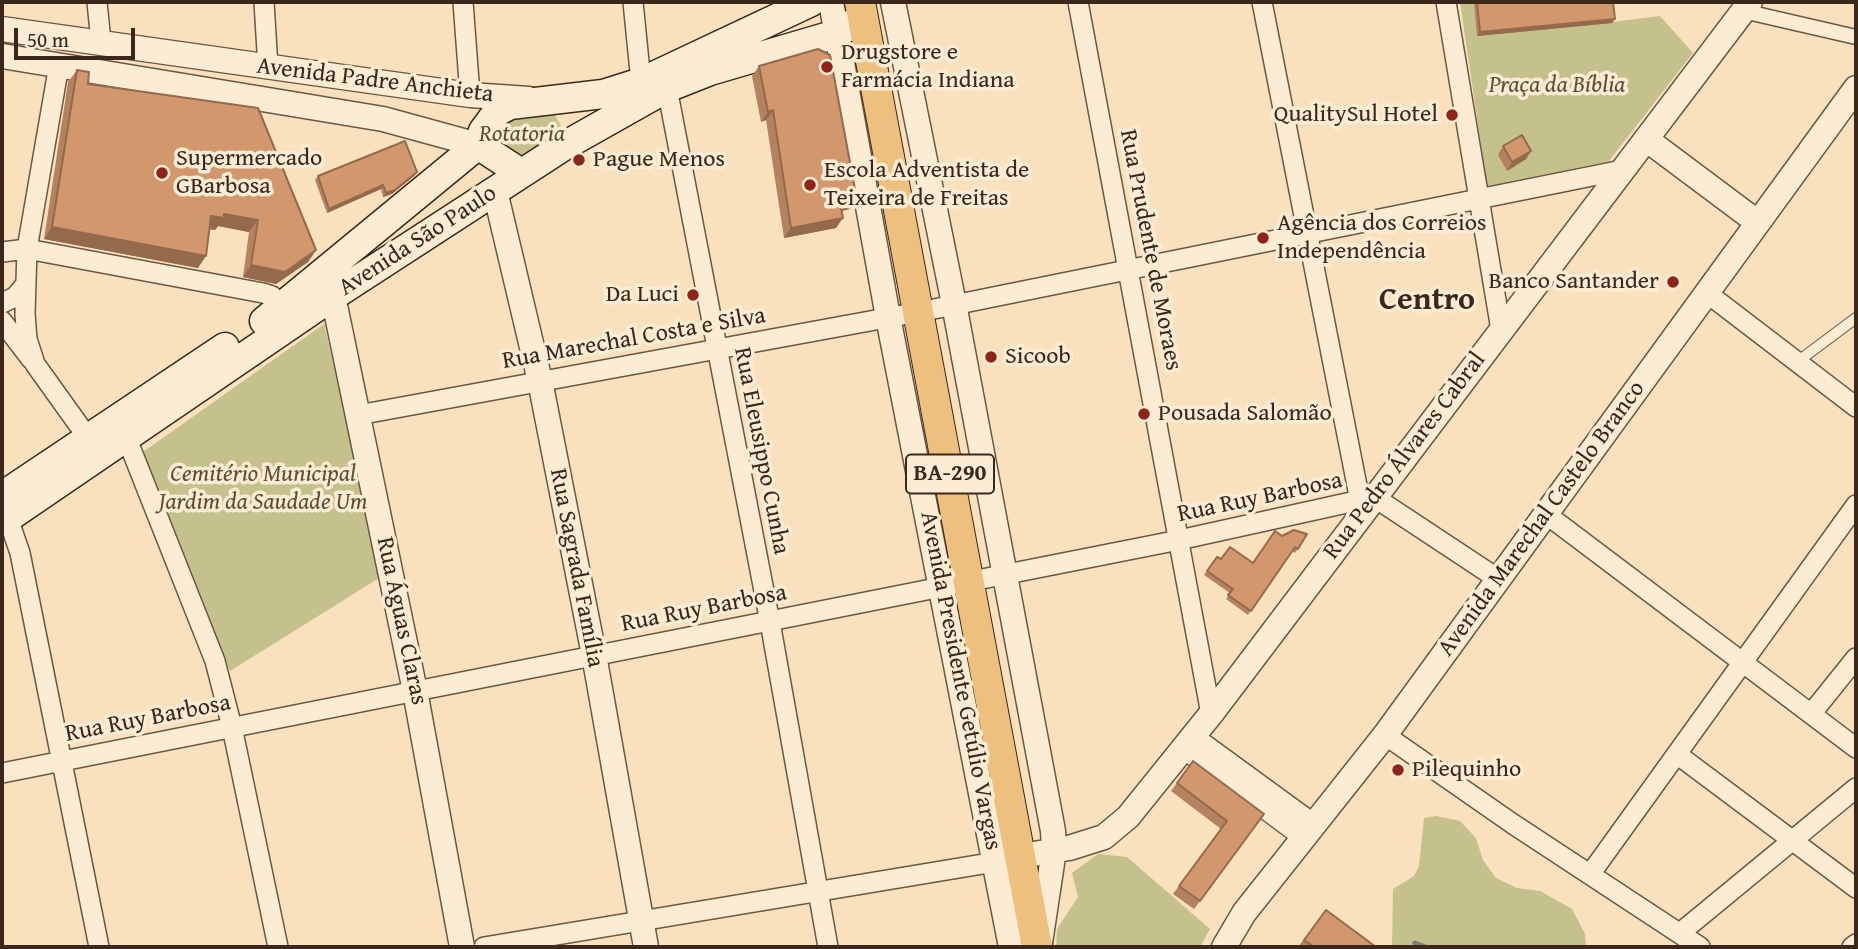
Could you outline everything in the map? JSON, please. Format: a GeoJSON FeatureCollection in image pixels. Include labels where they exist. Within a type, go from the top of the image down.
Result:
{"type":"FeatureCollection","features":[{"type":"Feature","properties":{"kind":"main road","name":"Avenida São Paulo"},"geometry":{"type":"LineString","coordinates":[[4,512],[127,439],[333,296],[654,85],[811,2]]}},
{"type":"Feature","properties":{"kind":"main road","name":"Avenida São Paulo"},"geometry":{"type":"LineString","coordinates":[[4,512],[88,438],[284,308],[478,145],[483,131],[497,112],[510,105],[541,99],[603,94],[710,71],[836,34],[867,7]]}},
{"type":"Feature","properties":{"kind":"main road","name":"Avenida Presidente Getúlio Vargas"},"geometry":{"type":"LineString","coordinates":[[867,7],[919,312],[971,580],[1008,859],[1036,947]]}},
{"type":"Feature","properties":{"kind":"main road"},"geometry":{"type":"LineString","coordinates":[[541,99],[557,107],[563,115],[567,133],[564,146]]}},
{"type":"Feature","properties":{"kind":"main road"},"geometry":{"type":"LineString","coordinates":[[478,145],[521,173]]}},
{"type":"Feature","properties":{"kind":"street"},"geometry":{"type":"LineString","coordinates":[[97,2],[100,42]]}},
{"type":"Feature","properties":{"kind":"street"},"geometry":{"type":"LineString","coordinates":[[264,2],[268,68]]}},
{"type":"Feature","properties":{"kind":"street"},"geometry":{"type":"LineString","coordinates":[[463,2],[470,95]]}},
{"type":"Feature","properties":{"kind":"street","name":"Rua Eleusippo Cunha"},"geometry":{"type":"LineString","coordinates":[[633,2],[716,349],[828,947]]}},
{"type":"Feature","properties":{"kind":"street","name":"Avenida Presidente Getúlio Vargas"},"geometry":{"type":"LineString","coordinates":[[831,2],[888,317],[942,586],[1008,859],[1004,909],[1011,947]]}},
{"type":"Feature","properties":{"kind":"street"},"geometry":{"type":"LineString","coordinates":[[893,2],[1006,574],[1054,850],[1036,947]]}},
{"type":"Feature","properties":{"kind":"street","name":"Rua Prudente de Moraes"},"geometry":{"type":"LineString","coordinates":[[1078,2],[1211,714]]}},
{"type":"Feature","properties":{"kind":"street"},"geometry":{"type":"LineString","coordinates":[[1262,2],[1305,233],[1367,499],[1498,579]]}},
{"type":"Feature","properties":{"kind":"street"},"geometry":{"type":"LineString","coordinates":[[1446,2],[1501,330]]}},
{"type":"Feature","properties":{"kind":"street"},"geometry":{"type":"LineString","coordinates":[[1746,7],[1856,37]]}},
{"type":"Feature","properties":{"kind":"street","name":"Rua Pedro Álvares Cabral"},"geometry":{"type":"LineString","coordinates":[[1008,859],[1104,837],[1115,830],[1211,714],[1367,499],[1501,330],[1746,7]]}},
{"type":"Feature","properties":{"kind":"street","name":"Avenida Padre Anchieta"},"geometry":{"type":"LineString","coordinates":[[2,29],[470,95],[541,99]]}},
{"type":"Feature","properties":{"kind":"street","name":"Avenida Padre Anchieta"},"geometry":{"type":"LineString","coordinates":[[2,56],[383,119],[478,145]]}},
{"type":"Feature","properties":{"kind":"street"},"geometry":{"type":"LineString","coordinates":[[35,363],[27,339],[27,249],[59,65]]}},
{"type":"Feature","properties":{"kind":"street","name":"Avenida Marechal Castelo Branco"},"geometry":{"type":"LineString","coordinates":[[1224,947],[1244,914],[1385,735],[1856,88]]}},
{"type":"Feature","properties":{"kind":"street"},"geometry":{"type":"LineString","coordinates":[[1646,139],[1757,222]]}},
{"type":"Feature","properties":{"kind":"street"},"geometry":{"type":"LineString","coordinates":[[954,304],[1622,170]]}},
{"type":"Feature","properties":{"kind":"street","name":"Rua Sagrada Família"},"geometry":{"type":"LineString","coordinates":[[495,191],[540,381],[594,655],[646,947]]}},
{"type":"Feature","properties":{"kind":"street"},"geometry":{"type":"LineString","coordinates":[[2,252],[27,249],[263,293],[272,296],[284,308]]}},
{"type":"Feature","properties":{"kind":"street"},"geometry":{"type":"LineString","coordinates":[[2,303],[15,297],[25,285]]}},
{"type":"Feature","properties":{"kind":"street"},"geometry":{"type":"LineString","coordinates":[[1707,293],[1856,407]]}},
{"type":"Feature","properties":{"kind":"street","name":"Rua Águas Claras"},"geometry":{"type":"LineString","coordinates":[[333,296],[415,691],[462,947]]}},
{"type":"Feature","properties":{"kind":"street","name":"Rua Marechal Costa e Silva"},"geometry":{"type":"LineString","coordinates":[[358,415],[954,304]]}},
{"type":"Feature","properties":{"kind":"street"},"geometry":{"type":"LineString","coordinates":[[2,321],[88,438]]}},
{"type":"Feature","properties":{"kind":"street"},"geometry":{"type":"LineString","coordinates":[[127,439],[215,661],[232,727],[278,947]]}},
{"type":"Feature","properties":{"kind":"street","name":"Rua Ruy Barbosa"},"geometry":{"type":"LineString","coordinates":[[2,773],[1179,540],[1367,499]]}},
{"type":"Feature","properties":{"kind":"street"},"geometry":{"type":"LineString","coordinates":[[1591,873],[1856,505]]}},
{"type":"Feature","properties":{"kind":"street"},"geometry":{"type":"LineString","coordinates":[[4,512],[20,553],[100,947]]}},
{"type":"Feature","properties":{"kind":"street"},"geometry":{"type":"LineString","coordinates":[[1546,514],[1856,748]]}},
{"type":"Feature","properties":{"kind":"street"},"geometry":{"type":"LineString","coordinates":[[1811,714],[1856,658]]}},
{"type":"Feature","properties":{"kind":"street"},"geometry":{"type":"LineString","coordinates":[[1385,735],[1513,824],[1700,947]]}},
{"type":"Feature","properties":{"kind":"street"},"geometry":{"type":"LineString","coordinates":[[1188,743],[1310,832]]}},
{"type":"Feature","properties":{"kind":"street"},"geometry":{"type":"LineString","coordinates":[[1678,755],[1856,888]]}},
{"type":"Feature","properties":{"kind":"street"},"geometry":{"type":"LineString","coordinates":[[1680,933],[1856,788]]}},
{"type":"Feature","properties":{"kind":"street"},"geometry":{"type":"LineString","coordinates":[[484,947],[1008,859]]}},
{"type":"Feature","properties":{"kind":"street"},"geometry":{"type":"LineString","coordinates":[[1004,909],[1036,947]]}},
{"type":"Feature","properties":{"kind":"street"},"geometry":{"type":"LineString","coordinates":[[1852,947],[1856,944]]}},
{"type":"Feature","properties":{"kind":"lane"},"geometry":{"type":"LineString","coordinates":[[1797,362],[1856,318]]}},
{"type":"Feature","properties":{"kind":"green space","name":"Praça da Bíblia"},"geometry":{"type":"Polygon","coordinates":[[[1460,2],[1610,2],[1612,22],[1660,16],[1693,53],[1609,161],[1487,186],[1460,2]]]}},
{"type":"Feature","properties":{"kind":"green space","name":"Rotatoria"},"geometry":{"type":"Polygon","coordinates":[[[553,112],[561,126],[558,142],[521,162],[485,142],[499,119],[553,112]]]}},
{"type":"Feature","properties":{"kind":"green space","name":"Cemitério Municipal Jardim da Saudade Um"},"geometry":{"type":"Polygon","coordinates":[[[324,324],[384,575],[230,671],[143,452],[324,324]]]}},
{"type":"Feature","properties":{"kind":"green space"},"geometry":{"type":"Polygon","coordinates":[[[1436,816],[1460,821],[1476,838],[1483,860],[1496,878],[1517,888],[1540,891],[1572,909],[1585,934],[1586,947],[1392,947],[1393,889],[1414,876],[1419,866],[1424,818],[1436,816]]]}},
{"type":"Feature","properties":{"kind":"green space"},"geometry":{"type":"Polygon","coordinates":[[[1098,854],[1127,857],[1210,929],[1200,947],[1056,947],[1057,929],[1078,897],[1072,873],[1098,854]]]}},
{"type":"Feature","properties":{"kind":"building"},"geometry":{"type":"Polygon","coordinates":[[[1477,2],[1613,2],[1615,19],[1480,32],[1477,2]]]}},
{"type":"Feature","properties":{"kind":"building"},"geometry":{"type":"Polygon","coordinates":[[[818,49],[830,55],[857,200],[840,203],[843,218],[791,228],[773,110],[768,112],[759,66],[818,49]]]}},
{"type":"Feature","properties":{"kind":"building","name":"Supermercado GBarbosa"},"geometry":{"type":"Polygon","coordinates":[[[77,70],[89,72],[88,84],[258,108],[316,250],[285,272],[251,265],[258,220],[224,214],[224,218],[211,216],[206,256],[52,227],[77,70]]]}},
{"type":"Feature","properties":{"kind":"building"},"geometry":{"type":"Polygon","coordinates":[[[1522,135],[1531,151],[1512,162],[1503,146],[1522,135]]]}},
{"type":"Feature","properties":{"kind":"building"},"geometry":{"type":"Polygon","coordinates":[[[405,141],[417,172],[395,190],[386,193],[383,185],[329,209],[318,176],[405,141]]]}},
{"type":"Feature","properties":{"kind":"building"},"geometry":{"type":"Polygon","coordinates":[[[1294,530],[1307,534],[1251,611],[1228,595],[1233,589],[1207,571],[1217,557],[1221,559],[1230,547],[1253,563],[1275,531],[1282,536],[1294,530]]]}},
{"type":"Feature","properties":{"kind":"building"},"geometry":{"type":"Polygon","coordinates":[[[1193,761],[1264,814],[1200,901],[1179,886],[1227,821],[1177,783],[1193,761]]]}},
{"type":"Feature","properties":{"kind":"building"},"geometry":{"type":"Polygon","coordinates":[[[1326,910],[1376,947],[1314,947],[1304,940],[1326,910]]]}},
{"type":"Feature","properties":{"kind":"waterway"},"geometry":{"type":"LineString","coordinates":[[1415,943],[1425,947]]}},
{"type":"Feature","properties":{"kind":"place","name":"Drugstore e Farmácia Indiana"},"geometry":{"type":"Point","coordinates":[827,67]}},
{"type":"Feature","properties":{"kind":"place","name":"QualitySul Hotel"},"geometry":{"type":"Point","coordinates":[1452,115]}},
{"type":"Feature","properties":{"kind":"place","name":"Pague Menos"},"geometry":{"type":"Point","coordinates":[579,160]}},
{"type":"Feature","properties":{"kind":"place","name":"Supermercado GBarbosa"},"geometry":{"type":"Point","coordinates":[162,173]}},
{"type":"Feature","properties":{"kind":"place","name":"Escola Adventista de Teixeira de Freitas"},"geometry":{"type":"Point","coordinates":[810,185]}},
{"type":"Feature","properties":{"kind":"place","name":"Agência dos Correios Independência"},"geometry":{"type":"Point","coordinates":[1263,238]}},
{"type":"Feature","properties":{"kind":"place","name":"Banco Santander"},"geometry":{"type":"Point","coordinates":[1673,282]}},
{"type":"Feature","properties":{"kind":"place","name":"Da Luci"},"geometry":{"type":"Point","coordinates":[693,295]}},
{"type":"Feature","properties":{"kind":"place","name":"Sicoob"},"geometry":{"type":"Point","coordinates":[991,357]}},
{"type":"Feature","properties":{"kind":"place","name":"Pousada Salomão"},"geometry":{"type":"Point","coordinates":[1144,414]}},
{"type":"Feature","properties":{"kind":"place","name":"Pilequinho"},"geometry":{"type":"Point","coordinates":[1398,770]}},
{"type":"Feature","properties":{"kind":"district","name":"Centro"},"geometry":{"type":"Point","coordinates":[1427,301]}}]}
